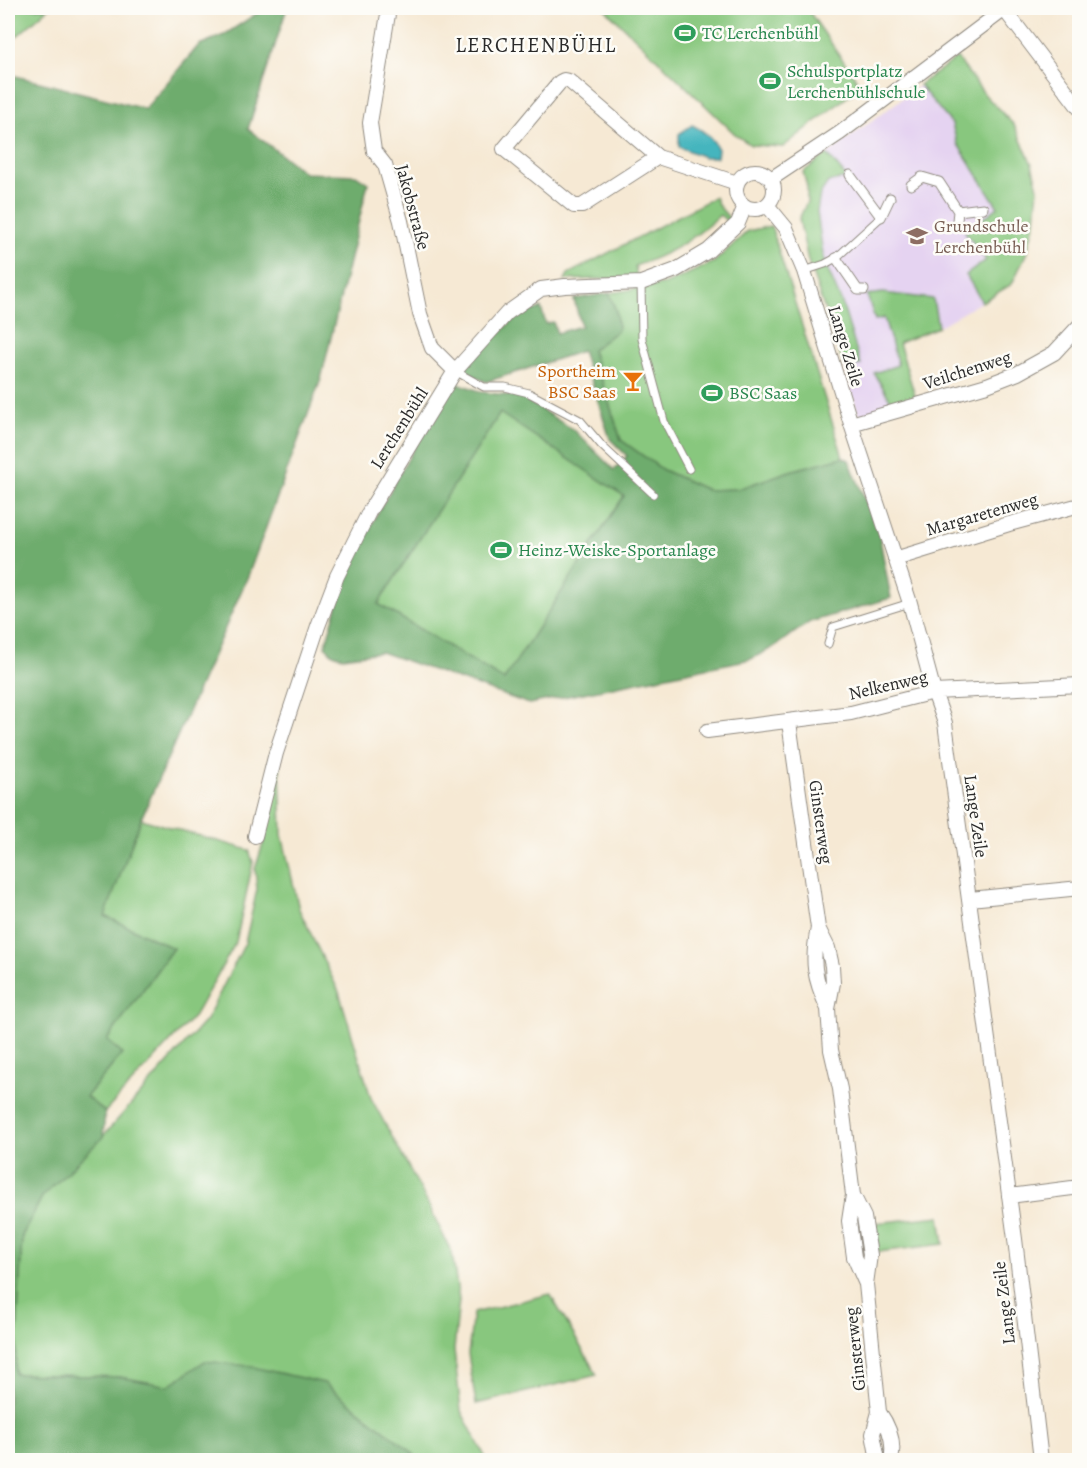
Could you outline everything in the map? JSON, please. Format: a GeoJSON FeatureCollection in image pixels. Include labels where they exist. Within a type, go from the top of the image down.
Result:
{"type":"FeatureCollection","features":[{"type":"Feature","properties":{"kind":"street","name":"Jakobstraße"},"geometry":{"type":"LineString","coordinates":[[388,8],[370,123],[374,151],[385,165],[398,210],[420,314],[432,348],[455,371]]}},
{"type":"Feature","properties":{"kind":"street"},"geometry":{"type":"LineString","coordinates":[[771,178],[840,133],[1005,8],[1080,109]]}},
{"type":"Feature","properties":{"kind":"street"},"geometry":{"type":"LineString","coordinates":[[658,157],[582,206],[574,206],[504,149],[564,80],[569,81],[658,157],[737,183]]}},
{"type":"Feature","properties":{"kind":"street"},"geometry":{"type":"LineString","coordinates":[[754,171],[771,178],[774,192],[767,205],[756,209],[745,206],[737,196],[737,183],[741,177],[754,171]]}},
{"type":"Feature","properties":{"kind":"street"},"geometry":{"type":"LineString","coordinates":[[850,175],[881,217],[890,198]]}},
{"type":"Feature","properties":{"kind":"street"},"geometry":{"type":"LineString","coordinates":[[911,185],[922,177],[939,182],[958,216],[983,208]]}},
{"type":"Feature","properties":{"kind":"street","name":"Lange Zeile"},"geometry":{"type":"LineString","coordinates":[[767,205],[786,228],[804,271],[910,603],[934,692],[945,723],[1009,1196],[1041,1461]]}},
{"type":"Feature","properties":{"kind":"street","name":"Lerchenbühl"},"geometry":{"type":"LineString","coordinates":[[255,836],[276,753],[337,576],[370,510],[455,371],[507,312],[541,289],[641,283],[676,270],[708,251],[738,223],[745,206]]}},
{"type":"Feature","properties":{"kind":"street"},"geometry":{"type":"LineString","coordinates":[[836,258],[858,290],[864,290]]}},
{"type":"Feature","properties":{"kind":"street","name":"Veilchenweg"},"geometry":{"type":"LineString","coordinates":[[851,424],[1018,374],[1054,353],[1080,325]]}},
{"type":"Feature","properties":{"kind":"street","name":"Margaretenweg"},"geometry":{"type":"LineString","coordinates":[[895,559],[1080,505]]}},
{"type":"Feature","properties":{"kind":"street","name":"Nelkenweg"},"geometry":{"type":"LineString","coordinates":[[707,731],[851,713],[934,692],[1080,685]]}},
{"type":"Feature","properties":{"kind":"street","name":"Ginsterweg"},"geometry":{"type":"LineString","coordinates":[[789,722],[818,928],[828,948],[832,966],[833,984],[828,1010],[831,1050],[840,1089],[853,1196],[849,1221],[850,1233],[854,1257],[866,1284],[879,1412],[890,1430],[891,1461]]}},
{"type":"Feature","properties":{"kind":"street"},"geometry":{"type":"LineString","coordinates":[[970,899],[1080,888]]}},
{"type":"Feature","properties":{"kind":"street"},"geometry":{"type":"LineString","coordinates":[[1009,1196],[1080,1187]]}},
{"type":"Feature","properties":{"kind":"street","name":"Ginsterweg"},"geometry":{"type":"LineString","coordinates":[[878,1461],[873,1434],[879,1412]]}},
{"type":"Feature","properties":{"kind":"lane"},"geometry":{"type":"LineString","coordinates":[[804,271],[836,258],[881,217]]}},
{"type":"Feature","properties":{"kind":"lane"},"geometry":{"type":"LineString","coordinates":[[641,283],[642,339],[664,421],[689,469]]}},
{"type":"Feature","properties":{"kind":"lane"},"geometry":{"type":"LineString","coordinates":[[455,371],[484,387],[505,387],[529,393],[580,420],[602,446],[653,494]]}},
{"type":"Feature","properties":{"kind":"lane"},"geometry":{"type":"LineString","coordinates":[[828,644],[833,627],[910,603]]}},
{"type":"Feature","properties":{"kind":"shaded area","name":"Grundschule Lerchenbühl"},"geometry":{"type":"Polygon","coordinates":[[[957,58],[986,96],[1014,125],[1032,164],[1038,188],[1035,221],[1027,252],[1012,284],[938,327],[899,342],[916,399],[863,415],[858,414],[808,261],[799,219],[807,202],[807,187],[803,172],[957,58]]]}},
{"type":"Feature","properties":{"kind":"green space"},"geometry":{"type":"Polygon","coordinates":[[[8,8],[49,8],[8,44],[8,8]]]}},
{"type":"Feature","properties":{"kind":"green space"},"geometry":{"type":"Polygon","coordinates":[[[265,8],[287,8],[248,129],[305,173],[356,175],[368,183],[321,379],[248,576],[141,819],[105,916],[173,948],[107,1040],[122,1054],[86,1097],[105,1112],[103,1137],[42,1197],[22,1236],[15,1374],[120,1377],[168,1386],[205,1361],[248,1366],[324,1383],[412,1452],[418,1460],[8,1460],[8,74],[145,109],[199,45],[224,35],[265,8]]]}},
{"type":"Feature","properties":{"kind":"green space","name":"Schulsportplatz Lerchenbühlschule"},"geometry":{"type":"Polygon","coordinates":[[[604,8],[817,8],[810,13],[861,86],[783,147],[751,145],[737,136],[604,8]]]}},
{"type":"Feature","properties":{"kind":"green space"},"geometry":{"type":"Polygon","coordinates":[[[957,58],[986,96],[1014,125],[1032,164],[1038,188],[1035,221],[1027,252],[1012,284],[982,302],[966,275],[986,260],[965,232],[998,207],[957,143],[952,124],[919,85],[957,58]]]}},
{"type":"Feature","properties":{"kind":"green space"},"geometry":{"type":"Polygon","coordinates":[[[827,154],[847,178],[828,182],[820,194],[817,212],[824,261],[842,303],[861,365],[844,366],[808,261],[799,219],[807,202],[807,187],[803,172],[827,154]]]}},
{"type":"Feature","properties":{"kind":"green space"},"geometry":{"type":"Polygon","coordinates":[[[715,197],[718,205],[731,220],[729,223],[720,215],[680,245],[635,266],[637,278],[565,280],[568,274],[715,197]]]}},
{"type":"Feature","properties":{"kind":"green space","name":"BSC Saas"},"geometry":{"type":"Polygon","coordinates":[[[771,226],[843,457],[790,471],[738,489],[707,490],[663,470],[621,440],[592,350],[618,330],[616,311],[609,293],[666,284],[714,262],[748,231],[771,226]]]}},
{"type":"Feature","properties":{"kind":"green space"},"geometry":{"type":"Polygon","coordinates":[[[609,293],[616,311],[618,330],[592,350],[621,440],[663,470],[707,490],[738,489],[790,471],[843,457],[849,460],[879,534],[891,598],[810,622],[772,648],[751,659],[529,704],[381,652],[343,657],[333,654],[325,646],[345,580],[376,516],[436,409],[455,382],[482,392],[521,397],[574,430],[614,470],[627,456],[610,439],[582,351],[486,382],[462,370],[517,316],[541,308],[546,324],[553,322],[557,333],[581,326],[574,299],[609,293]],[[500,413],[378,604],[504,680],[624,496],[500,413]]]}},
{"type":"Feature","properties":{"kind":"green space"},"geometry":{"type":"Polygon","coordinates":[[[883,293],[933,299],[938,327],[899,343],[916,399],[894,406],[874,373],[898,365],[884,318],[875,320],[867,295],[883,293]]]}},
{"type":"Feature","properties":{"kind":"green space","name":"Heinz-Weiske-Sportanlage"},"geometry":{"type":"Polygon","coordinates":[[[500,413],[624,496],[504,680],[378,604],[500,413]]]}},
{"type":"Feature","properties":{"kind":"green space"},"geometry":{"type":"Polygon","coordinates":[[[278,766],[280,766],[282,835],[299,909],[339,992],[371,1098],[452,1253],[459,1300],[454,1350],[461,1411],[487,1460],[418,1460],[412,1452],[324,1383],[205,1361],[168,1386],[120,1377],[15,1374],[22,1236],[42,1197],[103,1136],[206,1020],[245,943],[257,889],[255,869],[263,844],[278,766]]]}},
{"type":"Feature","properties":{"kind":"green space"},"geometry":{"type":"Polygon","coordinates":[[[141,819],[249,850],[253,862],[236,942],[195,1015],[105,1112],[86,1097],[122,1054],[107,1040],[173,948],[105,916],[141,819]]]}},
{"type":"Feature","properties":{"kind":"green space"},"geometry":{"type":"Polygon","coordinates":[[[940,1216],[944,1244],[878,1252],[875,1223],[940,1216]]]}},
{"type":"Feature","properties":{"kind":"green space"},"geometry":{"type":"Polygon","coordinates":[[[550,1294],[597,1375],[476,1404],[468,1354],[473,1313],[550,1294]]]}},
{"type":"Feature","properties":{"kind":"water"},"geometry":{"type":"Polygon","coordinates":[[[692,125],[713,141],[718,149],[717,157],[704,157],[679,147],[679,134],[692,125]]]}},
{"type":"Feature","properties":{"kind":"place","name":"TC Lerchenbühl"},"geometry":{"type":"Point","coordinates":[685,33]}},
{"type":"Feature","properties":{"kind":"place","name":"Schulsportplatz Lerchenbühlschule"},"geometry":{"type":"Point","coordinates":[770,81]}},
{"type":"Feature","properties":{"kind":"place","name":"Grundschule Lerchenbühl"},"geometry":{"type":"Point","coordinates":[917,236]}},
{"type":"Feature","properties":{"kind":"place","name":"Sportheim BSC Saas"},"geometry":{"type":"Point","coordinates":[633,381]}},
{"type":"Feature","properties":{"kind":"place","name":"BSC Saas"},"geometry":{"type":"Point","coordinates":[712,393]}},
{"type":"Feature","properties":{"kind":"place","name":"Heinz-Weiske-Sportanlage"},"geometry":{"type":"Point","coordinates":[501,550]}},
{"type":"Feature","properties":{"kind":"district","name":"LERCHENBÜHL"},"geometry":{"type":"Point","coordinates":[536,45]}}]}
